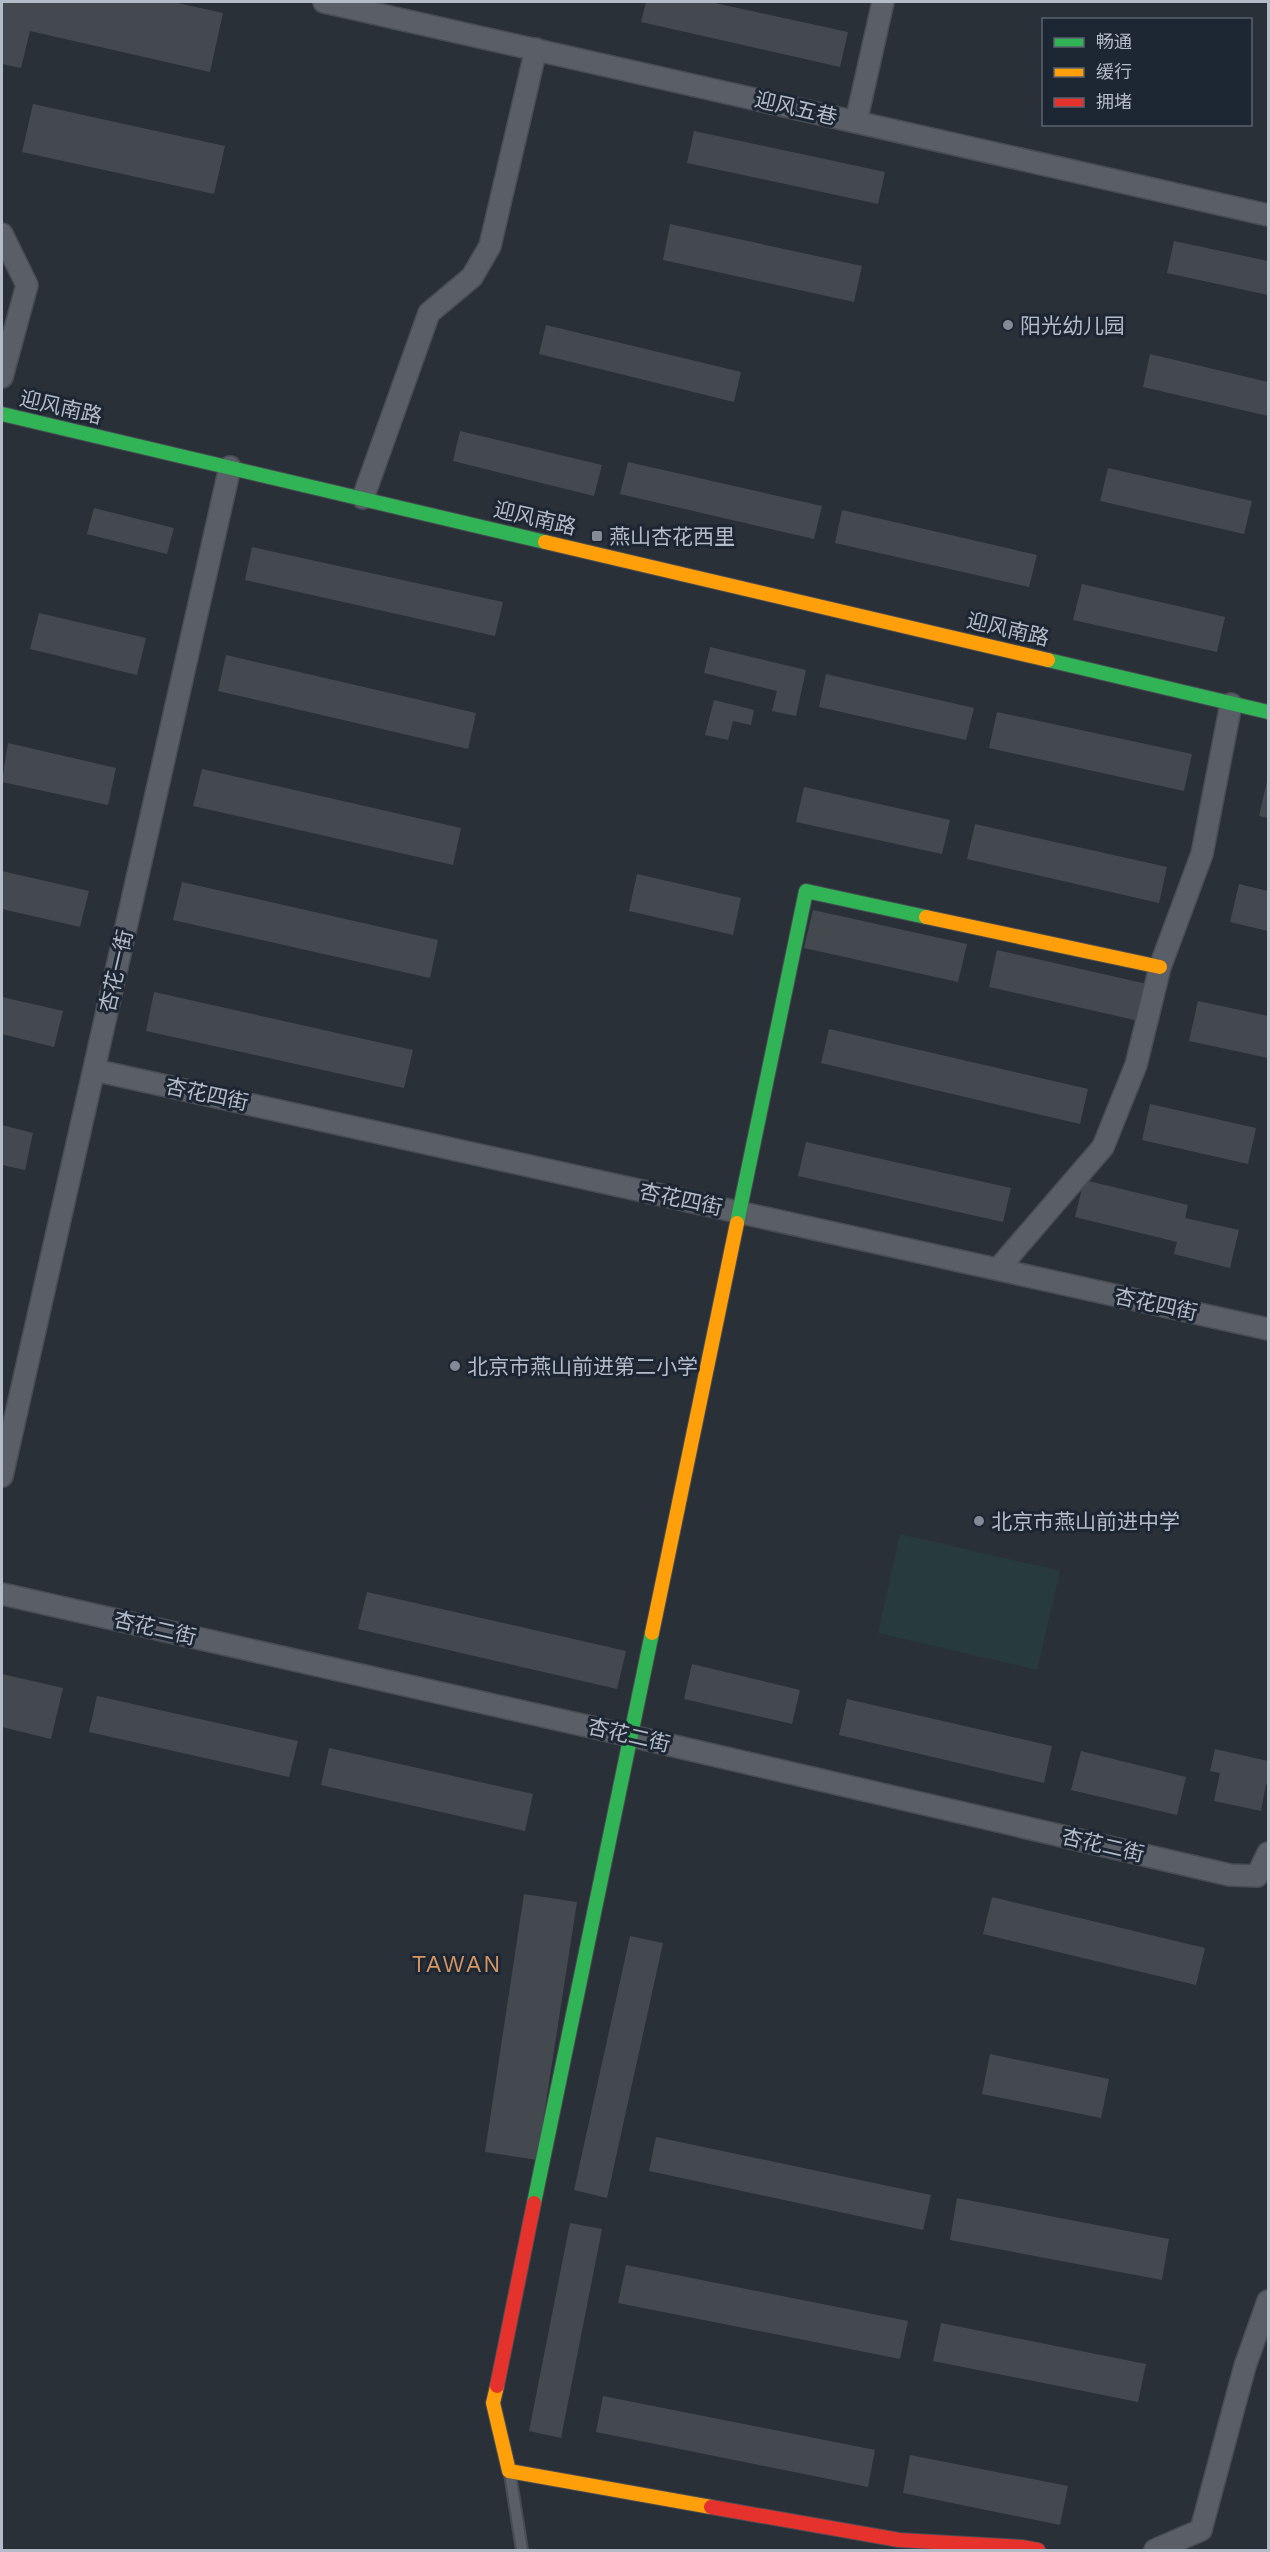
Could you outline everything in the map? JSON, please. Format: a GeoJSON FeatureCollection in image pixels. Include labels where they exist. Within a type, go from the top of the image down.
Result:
{"type":"FeatureCollection","features":[{"type":"Feature","properties":{"kind":"street","name":"迎风五巷"},"geometry":{"type":"LineString","coordinates":[[324,2],[1269,215]]}},
{"type":"Feature","properties":{"kind":"street"},"geometry":{"type":"LineString","coordinates":[[856,122],[883,2]]}},
{"type":"Feature","properties":{"kind":"street"},"geometry":{"type":"LineString","coordinates":[[363,498],[429,313],[472,277],[490,246],[536,50]]}},
{"type":"Feature","properties":{"kind":"street"},"geometry":{"type":"LineString","coordinates":[[2,234],[27,285],[2,377]]}},
{"type":"Feature","properties":{"kind":"street","name":"迎风南路"},"geometry":{"type":"LineString","coordinates":[[2,414],[1269,712]]}},
{"type":"Feature","properties":{"kind":"street","name":"杏花一街"},"geometry":{"type":"LineString","coordinates":[[2,1476],[230,467]]}},
{"type":"Feature","properties":{"kind":"street"},"geometry":{"type":"LineString","coordinates":[[998,1269],[1103,1147],[1136,1065],[1160,967],[1202,854],[1232,704]]}},
{"type":"Feature","properties":{"kind":"street"},"geometry":{"type":"LineString","coordinates":[[1038,2550],[1022,2547],[899,2540],[509,2471],[493,2403],[806,891],[1160,967]]}},
{"type":"Feature","properties":{"kind":"street","name":"杏花四街"},"geometry":{"type":"LineString","coordinates":[[94,1070],[1269,1329]]}},
{"type":"Feature","properties":{"kind":"street","name":"杏花二街"},"geometry":{"type":"LineString","coordinates":[[2,1594],[631,1736],[1230,1875],[1257,1876],[1269,1853]]}},
{"type":"Feature","properties":{"kind":"street"},"geometry":{"type":"LineString","coordinates":[[1155,2550],[1201,2530],[1245,2366],[1269,2301]]}},
{"type":"Feature","properties":{"kind":"lane"},"geometry":{"type":"LineString","coordinates":[[509,2471],[522,2550]]}},
{"type":"Feature","properties":{"kind":"green space"},"geometry":{"type":"Polygon","coordinates":[[[900,1534],[1060,1571],[1037,1670],[878,1633],[900,1534]]]}},
{"type":"Feature","properties":{"kind":"building"},"geometry":{"type":"Polygon","coordinates":[[[2,2],[173,2],[223,13],[210,72],[30,31],[21,68],[2,64],[2,2]]]}},
{"type":"Feature","properties":{"kind":"building"},"geometry":{"type":"Polygon","coordinates":[[[646,2],[710,2],[848,32],[840,67],[641,22],[646,2]]]}},
{"type":"Feature","properties":{"kind":"building"},"geometry":{"type":"Polygon","coordinates":[[[33,104],[225,146],[214,194],[22,152],[33,104]]]}},
{"type":"Feature","properties":{"kind":"building"},"geometry":{"type":"Polygon","coordinates":[[[694,131],[885,172],[878,204],[687,163],[694,131]]]}},
{"type":"Feature","properties":{"kind":"building"},"geometry":{"type":"Polygon","coordinates":[[[670,224],[862,266],[854,302],[663,260],[670,224]]]}},
{"type":"Feature","properties":{"kind":"building"},"geometry":{"type":"Polygon","coordinates":[[[1174,241],[1268,261],[1268,295],[1167,273],[1174,241]]]}},
{"type":"Feature","properties":{"kind":"building"},"geometry":{"type":"Polygon","coordinates":[[[546,325],[741,372],[734,402],[539,354],[546,325]]]}},
{"type":"Feature","properties":{"kind":"building"},"geometry":{"type":"Polygon","coordinates":[[[1150,354],[1268,382],[1268,416],[1143,387],[1150,354]]]}},
{"type":"Feature","properties":{"kind":"building"},"geometry":{"type":"Polygon","coordinates":[[[460,431],[602,465],[594,496],[453,461],[460,431]]]}},
{"type":"Feature","properties":{"kind":"building"},"geometry":{"type":"Polygon","coordinates":[[[628,462],[822,506],[814,539],[620,494],[628,462]]]}},
{"type":"Feature","properties":{"kind":"building"},"geometry":{"type":"Polygon","coordinates":[[[1108,468],[1252,501],[1244,534],[1100,501],[1108,468]]]}},
{"type":"Feature","properties":{"kind":"building"},"geometry":{"type":"Polygon","coordinates":[[[94,508],[174,528],[167,554],[87,534],[94,508]]]}},
{"type":"Feature","properties":{"kind":"building"},"geometry":{"type":"Polygon","coordinates":[[[842,510],[1037,555],[1029,587],[835,543],[842,510]]]}},
{"type":"Feature","properties":{"kind":"building"},"geometry":{"type":"Polygon","coordinates":[[[252,547],[503,602],[495,636],[245,580],[252,547]]]}},
{"type":"Feature","properties":{"kind":"building"},"geometry":{"type":"Polygon","coordinates":[[[1082,584],[1225,617],[1217,652],[1073,620],[1082,584]]]}},
{"type":"Feature","properties":{"kind":"building"},"geometry":{"type":"Polygon","coordinates":[[[39,613],[146,638],[137,675],[30,649],[39,613]]]}},
{"type":"Feature","properties":{"kind":"building"},"geometry":{"type":"Polygon","coordinates":[[[710,647],[806,670],[796,716],[772,711],[777,691],[704,673],[710,647]]]}},
{"type":"Feature","properties":{"kind":"building"},"geometry":{"type":"Polygon","coordinates":[[[226,655],[476,713],[468,749],[218,691],[226,655]]]}},
{"type":"Feature","properties":{"kind":"building"},"geometry":{"type":"Polygon","coordinates":[[[826,674],[974,708],[966,740],[819,707],[826,674]]]}},
{"type":"Feature","properties":{"kind":"building"},"geometry":{"type":"Polygon","coordinates":[[[714,700],[754,710],[751,725],[733,721],[728,740],[705,735],[714,700]]]}},
{"type":"Feature","properties":{"kind":"building"},"geometry":{"type":"Polygon","coordinates":[[[997,712],[1192,754],[1184,791],[989,748],[997,712]]]}},
{"type":"Feature","properties":{"kind":"building"},"geometry":{"type":"Polygon","coordinates":[[[8,743],[116,768],[108,805],[2,782],[8,743]]]}},
{"type":"Feature","properties":{"kind":"building"},"geometry":{"type":"Polygon","coordinates":[[[202,769],[461,828],[453,865],[193,806],[202,769]]]}},
{"type":"Feature","properties":{"kind":"building"},"geometry":{"type":"Polygon","coordinates":[[[1268,777],[1268,818],[1259,816],[1268,777]]]}},
{"type":"Feature","properties":{"kind":"building"},"geometry":{"type":"Polygon","coordinates":[[[804,787],[950,820],[942,854],[796,822],[804,787]]]}},
{"type":"Feature","properties":{"kind":"building"},"geometry":{"type":"Polygon","coordinates":[[[975,824],[1167,867],[1159,903],[967,859],[975,824]]]}},
{"type":"Feature","properties":{"kind":"building"},"geometry":{"type":"Polygon","coordinates":[[[2,871],[89,891],[80,927],[2,909],[2,871]]]}},
{"type":"Feature","properties":{"kind":"building"},"geometry":{"type":"Polygon","coordinates":[[[637,874],[741,898],[733,935],[629,911],[637,874]]]}},
{"type":"Feature","properties":{"kind":"building"},"geometry":{"type":"Polygon","coordinates":[[[182,882],[438,940],[430,978],[173,920],[182,882]]]}},
{"type":"Feature","properties":{"kind":"building"},"geometry":{"type":"Polygon","coordinates":[[[1239,884],[1268,891],[1268,931],[1230,922],[1239,884]]]}},
{"type":"Feature","properties":{"kind":"building"},"geometry":{"type":"Polygon","coordinates":[[[813,910],[967,944],[958,982],[804,948],[813,910]]]}},
{"type":"Feature","properties":{"kind":"building"},"geometry":{"type":"Polygon","coordinates":[[[997,950],[1147,984],[1139,1021],[989,987],[997,950]]]}},
{"type":"Feature","properties":{"kind":"building"},"geometry":{"type":"Polygon","coordinates":[[[154,992],[413,1050],[404,1088],[146,1031],[154,992]]]}},
{"type":"Feature","properties":{"kind":"building"},"geometry":{"type":"Polygon","coordinates":[[[2,997],[63,1011],[54,1047],[2,1034],[2,997]]]}},
{"type":"Feature","properties":{"kind":"building"},"geometry":{"type":"Polygon","coordinates":[[[1198,1001],[1268,1016],[1268,1058],[1189,1041],[1198,1001]]]}},
{"type":"Feature","properties":{"kind":"building"},"geometry":{"type":"Polygon","coordinates":[[[829,1029],[1088,1089],[1080,1124],[821,1063],[829,1029]]]}},
{"type":"Feature","properties":{"kind":"building"},"geometry":{"type":"Polygon","coordinates":[[[1150,1104],[1256,1128],[1248,1164],[1142,1140],[1150,1104]]]}},
{"type":"Feature","properties":{"kind":"building"},"geometry":{"type":"Polygon","coordinates":[[[2,1125],[33,1133],[25,1170],[2,1165],[2,1125]]]}},
{"type":"Feature","properties":{"kind":"building"},"geometry":{"type":"Polygon","coordinates":[[[806,1142],[1011,1188],[1003,1222],[798,1176],[806,1142]]]}},
{"type":"Feature","properties":{"kind":"building"},"geometry":{"type":"Polygon","coordinates":[[[1084,1180],[1188,1205],[1185,1218],[1239,1230],[1230,1268],[1174,1254],[1177,1242],[1075,1217],[1084,1180]]]}},
{"type":"Feature","properties":{"kind":"building"},"geometry":{"type":"Polygon","coordinates":[[[367,1592],[626,1651],[617,1689],[358,1629],[367,1592]]]}},
{"type":"Feature","properties":{"kind":"building"},"geometry":{"type":"Polygon","coordinates":[[[692,1664],[800,1690],[792,1724],[684,1699],[692,1664]]]}},
{"type":"Feature","properties":{"kind":"building"},"geometry":{"type":"Polygon","coordinates":[[[2,1674],[63,1688],[51,1739],[2,1727],[2,1674]]]}},
{"type":"Feature","properties":{"kind":"building"},"geometry":{"type":"Polygon","coordinates":[[[97,1696],[298,1741],[289,1777],[89,1732],[97,1696]]]}},
{"type":"Feature","properties":{"kind":"building"},"geometry":{"type":"Polygon","coordinates":[[[847,1699],[1052,1746],[1044,1783],[839,1735],[847,1699]]]}},
{"type":"Feature","properties":{"kind":"building"},"geometry":{"type":"Polygon","coordinates":[[[329,1748],[533,1794],[525,1831],[321,1785],[329,1748]]]}},
{"type":"Feature","properties":{"kind":"building"},"geometry":{"type":"Polygon","coordinates":[[[1215,1749],[1268,1761],[1268,1785],[1266,1784],[1261,1811],[1214,1801],[1220,1773],[1210,1771],[1215,1749]]]}},
{"type":"Feature","properties":{"kind":"building"},"geometry":{"type":"Polygon","coordinates":[[[1081,1751],[1186,1777],[1177,1815],[1071,1790],[1081,1751]]]}},
{"type":"Feature","properties":{"kind":"building"},"geometry":{"type":"Polygon","coordinates":[[[524,1894],[577,1902],[537,2160],[485,2152],[524,1894]]]}},
{"type":"Feature","properties":{"kind":"building"},"geometry":{"type":"Polygon","coordinates":[[[992,1897],[1205,1948],[1196,1985],[983,1934],[992,1897]]]}},
{"type":"Feature","properties":{"kind":"building"},"geometry":{"type":"Polygon","coordinates":[[[630,1936],[663,1943],[607,2198],[574,2190],[630,1936]]]}},
{"type":"Feature","properties":{"kind":"building"},"geometry":{"type":"Polygon","coordinates":[[[990,2054],[1109,2079],[1101,2118],[982,2094],[990,2054]]]}},
{"type":"Feature","properties":{"kind":"building"},"geometry":{"type":"Polygon","coordinates":[[[656,2137],[931,2195],[923,2230],[649,2171],[656,2137]]]}},
{"type":"Feature","properties":{"kind":"building"},"geometry":{"type":"Polygon","coordinates":[[[957,2198],[1169,2239],[1162,2280],[950,2240],[957,2198]]]}},
{"type":"Feature","properties":{"kind":"building"},"geometry":{"type":"Polygon","coordinates":[[[570,2223],[602,2229],[561,2438],[529,2431],[570,2223]]]}},
{"type":"Feature","properties":{"kind":"building"},"geometry":{"type":"Polygon","coordinates":[[[626,2265],[908,2321],[900,2359],[618,2303],[626,2265]]]}},
{"type":"Feature","properties":{"kind":"building"},"geometry":{"type":"Polygon","coordinates":[[[941,2323],[1146,2364],[1138,2402],[933,2361],[941,2323]]]}},
{"type":"Feature","properties":{"kind":"building"},"geometry":{"type":"Polygon","coordinates":[[[603,2396],[875,2450],[868,2487],[596,2432],[603,2396]]]}},
{"type":"Feature","properties":{"kind":"building"},"geometry":{"type":"Polygon","coordinates":[[[910,2455],[1068,2486],[1060,2525],[903,2493],[910,2455]]]}},
{"type":"Feature","properties":{"kind":"traffic: fast"},"geometry":{"type":"LineString","coordinates":[[2,414],[545,542]]}},
{"type":"Feature","properties":{"kind":"traffic: fast"},"geometry":{"type":"LineString","coordinates":[[1048,660],[1268,712]]}},
{"type":"Feature","properties":{"kind":"traffic: fast"},"geometry":{"type":"LineString","coordinates":[[737,1223],[806,891],[926,917]]}},
{"type":"Feature","properties":{"kind":"traffic: fast"},"geometry":{"type":"LineString","coordinates":[[534,2203],[652,1633]]}},
{"type":"Feature","properties":{"kind":"traffic: slow"},"geometry":{"type":"LineString","coordinates":[[545,542],[1048,660]]}},
{"type":"Feature","properties":{"kind":"traffic: slow"},"geometry":{"type":"LineString","coordinates":[[926,917],[1160,967]]}},
{"type":"Feature","properties":{"kind":"traffic: slow"},"geometry":{"type":"LineString","coordinates":[[652,1633],[737,1223]]}},
{"type":"Feature","properties":{"kind":"traffic: slow"},"geometry":{"type":"LineString","coordinates":[[497,2386],[493,2403],[509,2471],[711,2507]]}},
{"type":"Feature","properties":{"kind":"traffic: jam"},"geometry":{"type":"LineString","coordinates":[[497,2386],[534,2203]]}},
{"type":"Feature","properties":{"kind":"traffic: jam"},"geometry":{"type":"LineString","coordinates":[[711,2507],[899,2540],[1022,2547],[1038,2550]]}},
{"type":"Feature","properties":{"kind":"place","name":"阳光幼儿园"},"geometry":{"type":"Point","coordinates":[1008,325]}},
{"type":"Feature","properties":{"kind":"place","name":"燕山杏花西里"},"geometry":{"type":"Point","coordinates":[597,536]}},
{"type":"Feature","properties":{"kind":"place","name":"北京市燕山前进第二小学"},"geometry":{"type":"Point","coordinates":[455,1366]}},
{"type":"Feature","properties":{"kind":"place","name":"北京市燕山前进中学"},"geometry":{"type":"Point","coordinates":[979,1521]}},
{"type":"Feature","properties":{"kind":"district","name":"TAWAN"},"geometry":{"type":"Point","coordinates":[457,1964]}}]}
